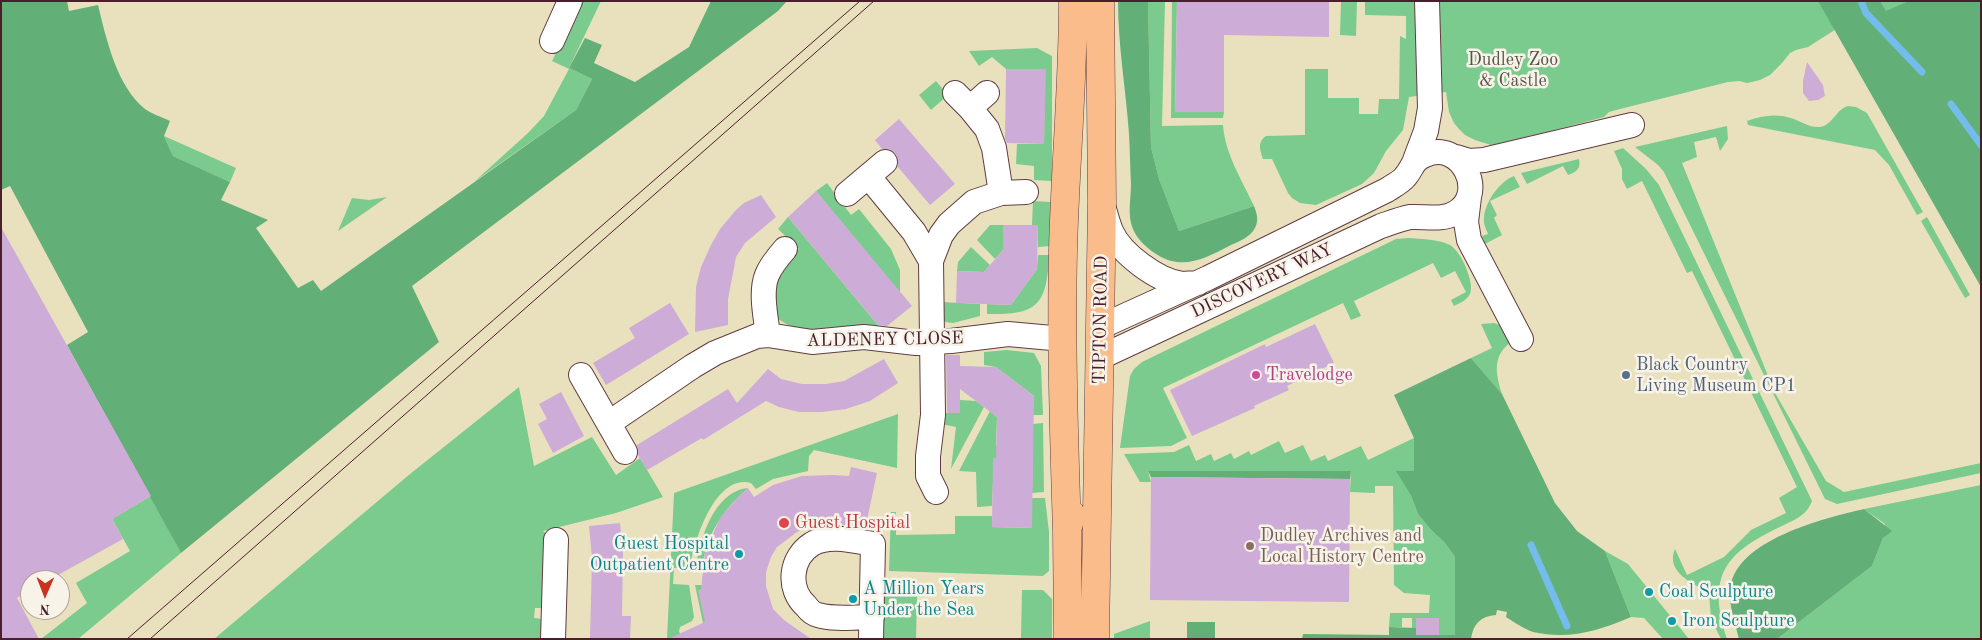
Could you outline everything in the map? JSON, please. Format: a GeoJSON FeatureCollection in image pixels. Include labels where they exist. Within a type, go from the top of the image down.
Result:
{"type":"FeatureCollection","features":[{"type":"Feature","properties":{"kind":"main road","name":"TIPTON ROAD"},"geometry":{"type":"LineString","coordinates":[[1072,1],[1072,56],[1063,250],[1082,336],[1095,639]]}},
{"type":"Feature","properties":{"kind":"main road","name":"TIPTON ROAD"},"geometry":{"type":"LineString","coordinates":[[1068,639],[1062,381],[1082,336],[1102,202],[1100,1]]}},
{"type":"Feature","properties":{"kind":"street"},"geometry":{"type":"LineString","coordinates":[[552,41],[570,1]]}},
{"type":"Feature","properties":{"kind":"street"},"geometry":{"type":"LineString","coordinates":[[1427,1],[1430,108],[1426,131],[1405,185],[1407,197],[1417,210],[1452,226],[1469,240]]}},
{"type":"Feature","properties":{"kind":"street"},"geometry":{"type":"LineString","coordinates":[[971,98],[987,129],[994,148],[1000,193]]}},
{"type":"Feature","properties":{"kind":"street"},"geometry":{"type":"LineString","coordinates":[[1430,108],[1443,141],[1469,172],[1471,184],[1466,222],[1469,240],[1522,339]]}},
{"type":"Feature","properties":{"kind":"street","name":"DISCOVERY WAY"},"geometry":{"type":"LineString","coordinates":[[1082,336],[1203,280],[1387,190],[1425,154],[1435,152],[1447,153],[1469,161],[1500,156],[1632,125]]}},
{"type":"Feature","properties":{"kind":"street","name":"DISCOVERY WAY"},"geometry":{"type":"LineString","coordinates":[[1082,336],[1219,301],[1381,226],[1408,218],[1445,217],[1462,207],[1480,174],[1491,162],[1500,156]]}},
{"type":"Feature","properties":{"kind":"street"},"geometry":{"type":"LineString","coordinates":[[847,194],[877,170],[931,261]]}},
{"type":"Feature","properties":{"kind":"street"},"geometry":{"type":"LineString","coordinates":[[936,492],[928,476],[928,456],[933,415],[931,261],[941,235],[949,224],[974,202],[1000,193],[1026,192]]}},
{"type":"Feature","properties":{"kind":"street"},"geometry":{"type":"LineString","coordinates":[[1102,202],[1112,233],[1126,251],[1147,269],[1158,276],[1183,284],[1203,280],[1219,301]]}},
{"type":"Feature","properties":{"kind":"street"},"geometry":{"type":"LineString","coordinates":[[768,335],[765,295],[766,278],[785,249]]}},
{"type":"Feature","properties":{"kind":"street","name":"ALDENEY CLOSE"},"geometry":{"type":"LineString","coordinates":[[609,423],[693,366],[743,340],[757,336],[768,335],[812,342],[864,337],[916,343],[1008,334],[1082,336]]}},
{"type":"Feature","properties":{"kind":"street"},"geometry":{"type":"LineString","coordinates":[[581,375],[625,452]]}},
{"type":"Feature","properties":{"kind":"street"},"geometry":{"type":"LineString","coordinates":[[553,639],[556,540]]}},
{"type":"Feature","properties":{"kind":"green space"},"geometry":{"type":"Polygon","coordinates":[[[1,1],[67,1],[69,11],[98,5],[114,61],[127,88],[135,100],[145,109],[170,121],[164,136],[173,156],[230,182],[221,200],[268,220],[256,228],[298,288],[313,280],[321,291],[576,110],[592,79],[569,68],[585,38],[602,45],[594,63],[635,82],[689,47],[711,1],[787,1],[778,11],[412,286],[439,342],[181,553],[67,345],[88,332],[10,186],[1,190],[1,1]]]}},
{"type":"Feature","properties":{"kind":"green space"},"geometry":{"type":"Polygon","coordinates":[[[582,1],[601,1],[569,68],[592,79],[576,110],[475,181],[544,116],[569,69],[552,61],[582,1]]]}},
{"type":"Feature","properties":{"kind":"green space"},"geometry":{"type":"Polygon","coordinates":[[[1118,1],[1148,1],[1151,147],[1159,179],[1179,231],[1254,206],[1256,212],[1257,222],[1250,234],[1202,259],[1183,262],[1163,258],[1142,242],[1131,224],[1129,134],[1119,35],[1118,1]]]}},
{"type":"Feature","properties":{"kind":"green space"},"geometry":{"type":"Polygon","coordinates":[[[1148,1],[1165,1],[1162,126],[1223,125],[1224,136],[1231,157],[1254,206],[1179,231],[1159,179],[1151,147],[1148,1]]]}},
{"type":"Feature","properties":{"kind":"green space"},"geometry":{"type":"Polygon","coordinates":[[[1172,1],[1177,1],[1175,112],[1224,112],[1223,118],[1171,118],[1172,1]]]}},
{"type":"Feature","properties":{"kind":"green space"},"geometry":{"type":"Polygon","coordinates":[[[1341,1],[1357,1],[1356,36],[1340,35],[1341,1]]]}},
{"type":"Feature","properties":{"kind":"green space","name":"Dudley Zoo & Castle"},"geometry":{"type":"Polygon","coordinates":[[[1365,1],[1981,1],[1852,19],[1808,47],[1790,53],[1770,75],[1760,80],[1747,83],[1739,81],[1728,82],[1616,110],[1609,112],[1604,117],[1494,146],[1475,140],[1465,135],[1459,129],[1449,112],[1446,92],[1409,97],[1403,130],[1386,151],[1374,173],[1362,184],[1316,205],[1300,203],[1288,193],[1272,159],[1263,159],[1260,146],[1261,141],[1266,136],[1305,135],[1305,69],[1328,69],[1328,98],[1359,98],[1359,114],[1378,114],[1379,99],[1399,99],[1400,36],[1406,39],[1406,16],[1365,15],[1365,1]]]}},
{"type":"Feature","properties":{"kind":"green space"},"geometry":{"type":"Polygon","coordinates":[[[1818,1],[1880,1],[1886,11],[1909,1],[1981,1],[1981,287],[1818,1]]]}},
{"type":"Feature","properties":{"kind":"green space"},"geometry":{"type":"Polygon","coordinates":[[[1037,48],[1052,56],[1052,181],[1034,180],[1034,166],[1016,164],[1017,144],[1044,144],[1045,70],[1006,69],[992,57],[979,66],[969,51],[1037,48]]]}},
{"type":"Feature","properties":{"kind":"green space"},"geometry":{"type":"Polygon","coordinates":[[[936,81],[948,95],[931,110],[919,95],[936,81]]]}},
{"type":"Feature","properties":{"kind":"green space"},"geometry":{"type":"Polygon","coordinates":[[[1848,106],[1856,107],[1867,113],[1923,212],[1917,215],[1889,165],[1875,150],[1748,125],[1747,121],[1776,115],[1788,117],[1813,127],[1820,127],[1828,123],[1840,110],[1848,106]]]}},
{"type":"Feature","properties":{"kind":"green space"},"geometry":{"type":"Polygon","coordinates":[[[1727,126],[1728,139],[1720,151],[1716,137],[1694,142],[1697,157],[1682,163],[1775,393],[1826,481],[1844,492],[1981,463],[1981,473],[1837,504],[1825,499],[1664,172],[1635,147],[1727,126]]]}},
{"type":"Feature","properties":{"kind":"green space"},"geometry":{"type":"Polygon","coordinates":[[[164,136],[236,168],[230,182],[173,156],[164,136]]]}},
{"type":"Feature","properties":{"kind":"green space"},"geometry":{"type":"Polygon","coordinates":[[[1623,148],[1646,169],[1659,185],[1812,501],[1801,516],[1748,545],[1735,556],[1726,568],[1721,581],[1719,598],[1721,617],[1727,639],[1721,639],[1711,619],[1709,592],[1689,581],[1677,571],[1673,557],[1675,549],[1687,575],[1724,557],[1751,530],[1786,513],[1779,498],[1797,487],[1692,271],[1687,273],[1642,181],[1627,189],[1622,179],[1622,169],[1614,151],[1623,148]]]}},
{"type":"Feature","properties":{"kind":"green space"},"geometry":{"type":"Polygon","coordinates":[[[1579,159],[1578,169],[1568,175],[1563,166],[1527,184],[1521,173],[1579,159]]]}},
{"type":"Feature","properties":{"kind":"green space"},"geometry":{"type":"Polygon","coordinates":[[[1514,176],[1520,187],[1490,201],[1497,215],[1494,218],[1502,235],[1485,244],[1482,236],[1488,234],[1484,220],[1487,206],[1490,199],[1498,188],[1514,176]]]}},
{"type":"Feature","properties":{"kind":"green space"},"geometry":{"type":"Polygon","coordinates":[[[827,183],[851,215],[859,209],[891,249],[900,270],[900,293],[816,191],[827,183]]]}},
{"type":"Feature","properties":{"kind":"green space"},"geometry":{"type":"Polygon","coordinates":[[[387,197],[338,231],[352,198],[369,200],[387,197]]]}},
{"type":"Feature","properties":{"kind":"green space"},"geometry":{"type":"Polygon","coordinates":[[[1033,201],[1051,202],[1050,246],[1038,247],[1038,225],[1032,225],[1033,201]]]}},
{"type":"Feature","properties":{"kind":"green space"},"geometry":{"type":"Polygon","coordinates":[[[788,217],[882,330],[854,326],[804,330],[786,324],[777,318],[774,283],[780,271],[799,249],[778,229],[788,217]]]}},
{"type":"Feature","properties":{"kind":"green space"},"geometry":{"type":"Polygon","coordinates":[[[1927,217],[1970,295],[1965,298],[1921,221],[1927,217]]]}},
{"type":"Feature","properties":{"kind":"green space"},"geometry":{"type":"Polygon","coordinates":[[[990,225],[1003,225],[1003,250],[995,259],[977,240],[990,225]]]}},
{"type":"Feature","properties":{"kind":"green space"},"geometry":{"type":"Polygon","coordinates":[[[1408,238],[1440,242],[1454,248],[1469,275],[1471,289],[1467,298],[1454,306],[1451,300],[1466,292],[1455,271],[1441,278],[1433,263],[1354,301],[1361,316],[1351,320],[1343,303],[1163,388],[1187,438],[1171,446],[1120,448],[1130,376],[1134,369],[1142,362],[1396,239],[1408,238]]]}},
{"type":"Feature","properties":{"kind":"green space"},"geometry":{"type":"Polygon","coordinates":[[[971,247],[990,265],[984,272],[957,271],[958,262],[971,247]]]}},
{"type":"Feature","properties":{"kind":"green space"},"geometry":{"type":"Polygon","coordinates":[[[1038,255],[1049,255],[1046,286],[1036,304],[1018,312],[987,314],[987,304],[1011,305],[1037,269],[1038,255]]]}},
{"type":"Feature","properties":{"kind":"green space"},"geometry":{"type":"Polygon","coordinates":[[[941,302],[980,304],[980,316],[953,323],[945,322],[940,315],[941,302]]]}},
{"type":"Feature","properties":{"kind":"green space"},"geometry":{"type":"Polygon","coordinates":[[[1494,323],[1503,326],[1514,340],[1502,351],[1497,364],[1502,394],[1471,358],[1492,348],[1481,324],[1494,323]]]}},
{"type":"Feature","properties":{"kind":"green space"},"geometry":{"type":"Polygon","coordinates":[[[1007,350],[1034,353],[1041,366],[1043,415],[1033,415],[1034,396],[996,367],[984,365],[984,352],[1007,350]]]}},
{"type":"Feature","properties":{"kind":"green space"},"geometry":{"type":"Polygon","coordinates":[[[1471,358],[1502,394],[1555,503],[1577,531],[1605,551],[1631,617],[1583,633],[1559,635],[1530,631],[1506,617],[1507,612],[1497,610],[1496,615],[1482,619],[1476,625],[1471,639],[1302,639],[1303,634],[1389,635],[1389,627],[1416,628],[1416,635],[1455,635],[1455,557],[1418,514],[1411,496],[1396,471],[1414,471],[1414,438],[1394,395],[1471,358]]]}},
{"type":"Feature","properties":{"kind":"green space"},"geometry":{"type":"Polygon","coordinates":[[[519,387],[534,466],[592,437],[616,475],[640,458],[663,497],[616,513],[543,531],[548,535],[545,608],[535,608],[534,618],[543,619],[543,639],[214,639],[410,474],[519,387]]]}},
{"type":"Feature","properties":{"kind":"green space"},"geometry":{"type":"Polygon","coordinates":[[[960,400],[976,401],[984,407],[951,469],[956,427],[941,424],[943,413],[960,413],[960,400]]]}},
{"type":"Feature","properties":{"kind":"green space"},"geometry":{"type":"Polygon","coordinates":[[[990,411],[997,417],[996,446],[1033,424],[1043,423],[1044,492],[1032,493],[1033,459],[994,458],[992,506],[977,507],[976,472],[959,471],[990,411]]]}},
{"type":"Feature","properties":{"kind":"green space"},"geometry":{"type":"Polygon","coordinates":[[[898,414],[897,468],[814,450],[809,456],[808,471],[773,479],[756,489],[751,483],[738,483],[727,489],[708,512],[701,527],[690,568],[674,568],[673,584],[689,585],[694,617],[692,621],[680,627],[679,631],[682,639],[667,639],[674,493],[898,414]]]}},
{"type":"Feature","properties":{"kind":"green space"},"geometry":{"type":"Polygon","coordinates":[[[1414,438],[1414,471],[1397,472],[1411,496],[1418,514],[1455,557],[1455,635],[1439,635],[1439,618],[1416,618],[1416,628],[1412,628],[1412,618],[1402,618],[1402,627],[1389,627],[1390,613],[1429,613],[1430,595],[1404,593],[1394,585],[1393,486],[1375,486],[1375,493],[1350,492],[1351,471],[1148,471],[1151,482],[1140,482],[1124,454],[1174,452],[1189,445],[1196,461],[1211,454],[1214,461],[1231,453],[1234,459],[1249,451],[1251,455],[1279,441],[1285,453],[1303,445],[1311,461],[1325,455],[1328,461],[1361,446],[1368,460],[1414,438]]]}},
{"type":"Feature","properties":{"kind":"green space"},"geometry":{"type":"Polygon","coordinates":[[[1148,471],[1351,471],[1350,479],[1151,477],[1148,471]]]}},
{"type":"Feature","properties":{"kind":"green space"},"geometry":{"type":"Polygon","coordinates":[[[1981,485],[1981,639],[1777,639],[1872,566],[1883,538],[1885,524],[1864,509],[1981,485]]]}},
{"type":"Feature","properties":{"kind":"green space"},"geometry":{"type":"Polygon","coordinates":[[[748,488],[724,513],[712,532],[708,543],[703,565],[707,565],[706,589],[699,590],[706,622],[703,623],[695,585],[704,585],[705,569],[696,568],[705,532],[710,519],[726,498],[736,491],[748,488]]]}},
{"type":"Feature","properties":{"kind":"green space"},"geometry":{"type":"Polygon","coordinates":[[[151,496],[181,553],[78,639],[41,639],[65,620],[70,620],[70,616],[87,603],[76,583],[130,551],[112,519],[151,496]]]}},
{"type":"Feature","properties":{"kind":"green space"},"geometry":{"type":"Polygon","coordinates":[[[1032,498],[1045,498],[1049,532],[1049,571],[1043,576],[889,571],[891,512],[896,512],[896,535],[955,534],[955,516],[992,516],[992,527],[1032,528],[1032,498]]]}},
{"type":"Feature","properties":{"kind":"green space"},"geometry":{"type":"Polygon","coordinates":[[[1864,509],[1892,531],[1883,538],[1872,566],[1777,639],[1739,639],[1731,608],[1730,590],[1735,573],[1747,558],[1764,545],[1784,534],[1827,518],[1864,509]]]}},
{"type":"Feature","properties":{"kind":"green space"},"geometry":{"type":"Polygon","coordinates":[[[1605,551],[1628,564],[1689,639],[1663,639],[1644,618],[1631,617],[1605,551]]]}},
{"type":"Feature","properties":{"kind":"green space"},"geometry":{"type":"Polygon","coordinates":[[[1022,590],[1043,590],[1052,599],[1052,639],[1021,639],[1022,590]]]}},
{"type":"Feature","properties":{"kind":"green space"},"geometry":{"type":"Polygon","coordinates":[[[881,596],[917,596],[916,639],[881,639],[881,596]]]}},
{"type":"Feature","properties":{"kind":"green space"},"geometry":{"type":"Polygon","coordinates":[[[1150,621],[1150,639],[1114,639],[1114,634],[1150,621]]]}},
{"type":"Feature","properties":{"kind":"green space"},"geometry":{"type":"Polygon","coordinates":[[[1187,622],[1215,622],[1215,638],[1302,639],[1150,639],[1187,638],[1187,622]]]}},
{"type":"Feature","properties":{"kind":"building"},"geometry":{"type":"Polygon","coordinates":[[[1177,1],[1329,1],[1329,37],[1224,35],[1224,112],[1175,112],[1177,1]]]}},
{"type":"Feature","properties":{"kind":"building"},"geometry":{"type":"Polygon","coordinates":[[[1807,62],[1823,85],[1825,96],[1818,100],[1809,101],[1803,93],[1803,81],[1807,62]]]}},
{"type":"Feature","properties":{"kind":"building"},"geometry":{"type":"Polygon","coordinates":[[[1006,69],[1046,69],[1044,144],[1007,143],[1005,139],[1006,69]]]}},
{"type":"Feature","properties":{"kind":"building"},"geometry":{"type":"Polygon","coordinates":[[[899,119],[955,184],[930,205],[898,167],[898,159],[895,153],[889,149],[882,149],[875,140],[899,119]]]}},
{"type":"Feature","properties":{"kind":"building"},"geometry":{"type":"Polygon","coordinates":[[[816,191],[912,306],[887,326],[878,325],[788,217],[816,191]]]}},
{"type":"Feature","properties":{"kind":"building"},"geometry":{"type":"Polygon","coordinates":[[[761,195],[776,217],[745,243],[736,257],[728,299],[728,325],[695,332],[696,287],[701,267],[711,245],[720,229],[736,210],[744,203],[761,195]]]}},
{"type":"Feature","properties":{"kind":"building"},"geometry":{"type":"Polygon","coordinates":[[[1003,225],[1038,225],[1037,269],[1011,305],[956,303],[957,271],[984,272],[1003,250],[1003,225]]]}},
{"type":"Feature","properties":{"kind":"building"},"geometry":{"type":"Polygon","coordinates":[[[1,227],[151,496],[112,519],[123,539],[67,570],[20,570],[20,596],[17,598],[20,604],[20,620],[29,620],[39,639],[1,639],[1,227]]]}},
{"type":"Feature","properties":{"kind":"building"},"geometry":{"type":"Polygon","coordinates":[[[670,303],[689,334],[606,385],[593,363],[635,338],[629,328],[670,303]]]}},
{"type":"Feature","properties":{"kind":"building","name":"Travelodge"},"geometry":{"type":"Polygon","coordinates":[[[1315,324],[1334,363],[1287,386],[1289,390],[1254,406],[1255,408],[1192,436],[1170,390],[1265,344],[1266,347],[1315,324]]]}},
{"type":"Feature","properties":{"kind":"building"},"geometry":{"type":"Polygon","coordinates":[[[946,355],[960,355],[960,366],[996,367],[1034,396],[1032,528],[992,527],[993,458],[996,458],[997,417],[960,389],[960,413],[947,413],[946,355]]]}},
{"type":"Feature","properties":{"kind":"building"},"geometry":{"type":"Polygon","coordinates":[[[884,359],[898,383],[870,401],[846,409],[799,412],[779,407],[766,401],[703,440],[702,438],[647,470],[638,455],[637,445],[728,389],[737,403],[768,369],[781,379],[802,384],[826,384],[844,381],[884,359]]]}},
{"type":"Feature","properties":{"kind":"building"},"geometry":{"type":"Polygon","coordinates":[[[561,392],[584,436],[553,453],[538,424],[547,419],[539,404],[561,392]]]}},
{"type":"Feature","properties":{"kind":"building","name":"Guest Hospital Outpatient Centre"},"geometry":{"type":"Polygon","coordinates":[[[851,467],[877,473],[865,529],[834,523],[834,525],[804,529],[797,532],[777,547],[766,572],[766,586],[773,609],[784,620],[811,639],[668,639],[705,622],[698,590],[701,590],[705,552],[720,518],[740,495],[748,488],[754,497],[773,485],[802,476],[849,476],[851,467]]]}},
{"type":"Feature","properties":{"kind":"building","name":"Dudley Archives and Local History Centre"},"geometry":{"type":"Polygon","coordinates":[[[1151,477],[1350,479],[1349,602],[1150,600],[1151,477]]]}},
{"type":"Feature","properties":{"kind":"building"},"geometry":{"type":"Polygon","coordinates":[[[620,523],[623,553],[622,616],[631,616],[630,639],[590,639],[592,558],[589,526],[620,523]]]}},
{"type":"Feature","properties":{"kind":"building"},"geometry":{"type":"Polygon","coordinates":[[[1416,618],[1439,618],[1439,635],[1416,635],[1416,618]]]}},
{"type":"Feature","properties":{"kind":"waterway"},"geometry":{"type":"LineString","coordinates":[[1861,1],[1866,13],[1922,72]]}},
{"type":"Feature","properties":{"kind":"waterway"},"geometry":{"type":"LineString","coordinates":[[1951,104],[1981,145]]}},
{"type":"Feature","properties":{"kind":"waterway"},"geometry":{"type":"LineString","coordinates":[[1531,545],[1567,626]]}},
{"type":"Feature","properties":{"kind":"tram line"},"geometry":{"type":"LineString","coordinates":[[127,639],[860,1]]}},
{"type":"Feature","properties":{"kind":"tram line"},"geometry":{"type":"LineString","coordinates":[[150,639],[874,1]]}},
{"type":"Feature","properties":{"kind":"place","name":"Travelodge"},"geometry":{"type":"Point","coordinates":[1256,375]}},
{"type":"Feature","properties":{"kind":"place","name":"Black Country Living Museum CP1"},"geometry":{"type":"Point","coordinates":[1626,375]}},
{"type":"Feature","properties":{"kind":"place","name":"Guest Hospital"},"geometry":{"type":"Point","coordinates":[784,523]}},
{"type":"Feature","properties":{"kind":"place","name":"Dudley Archives and Local History Centre"},"geometry":{"type":"Point","coordinates":[1250,546]}},
{"type":"Feature","properties":{"kind":"place","name":"Guest Hospital Outpatient Centre"},"geometry":{"type":"Point","coordinates":[739,554]}},
{"type":"Feature","properties":{"kind":"place","name":"Coal Sculpture"},"geometry":{"type":"Point","coordinates":[1649,592]}},
{"type":"Feature","properties":{"kind":"place","name":"A Million Years Under the Sea"},"geometry":{"type":"Point","coordinates":[853,599]}},
{"type":"Feature","properties":{"kind":"place","name":"Iron Sculpture"},"geometry":{"type":"Point","coordinates":[1672,621]}}]}
